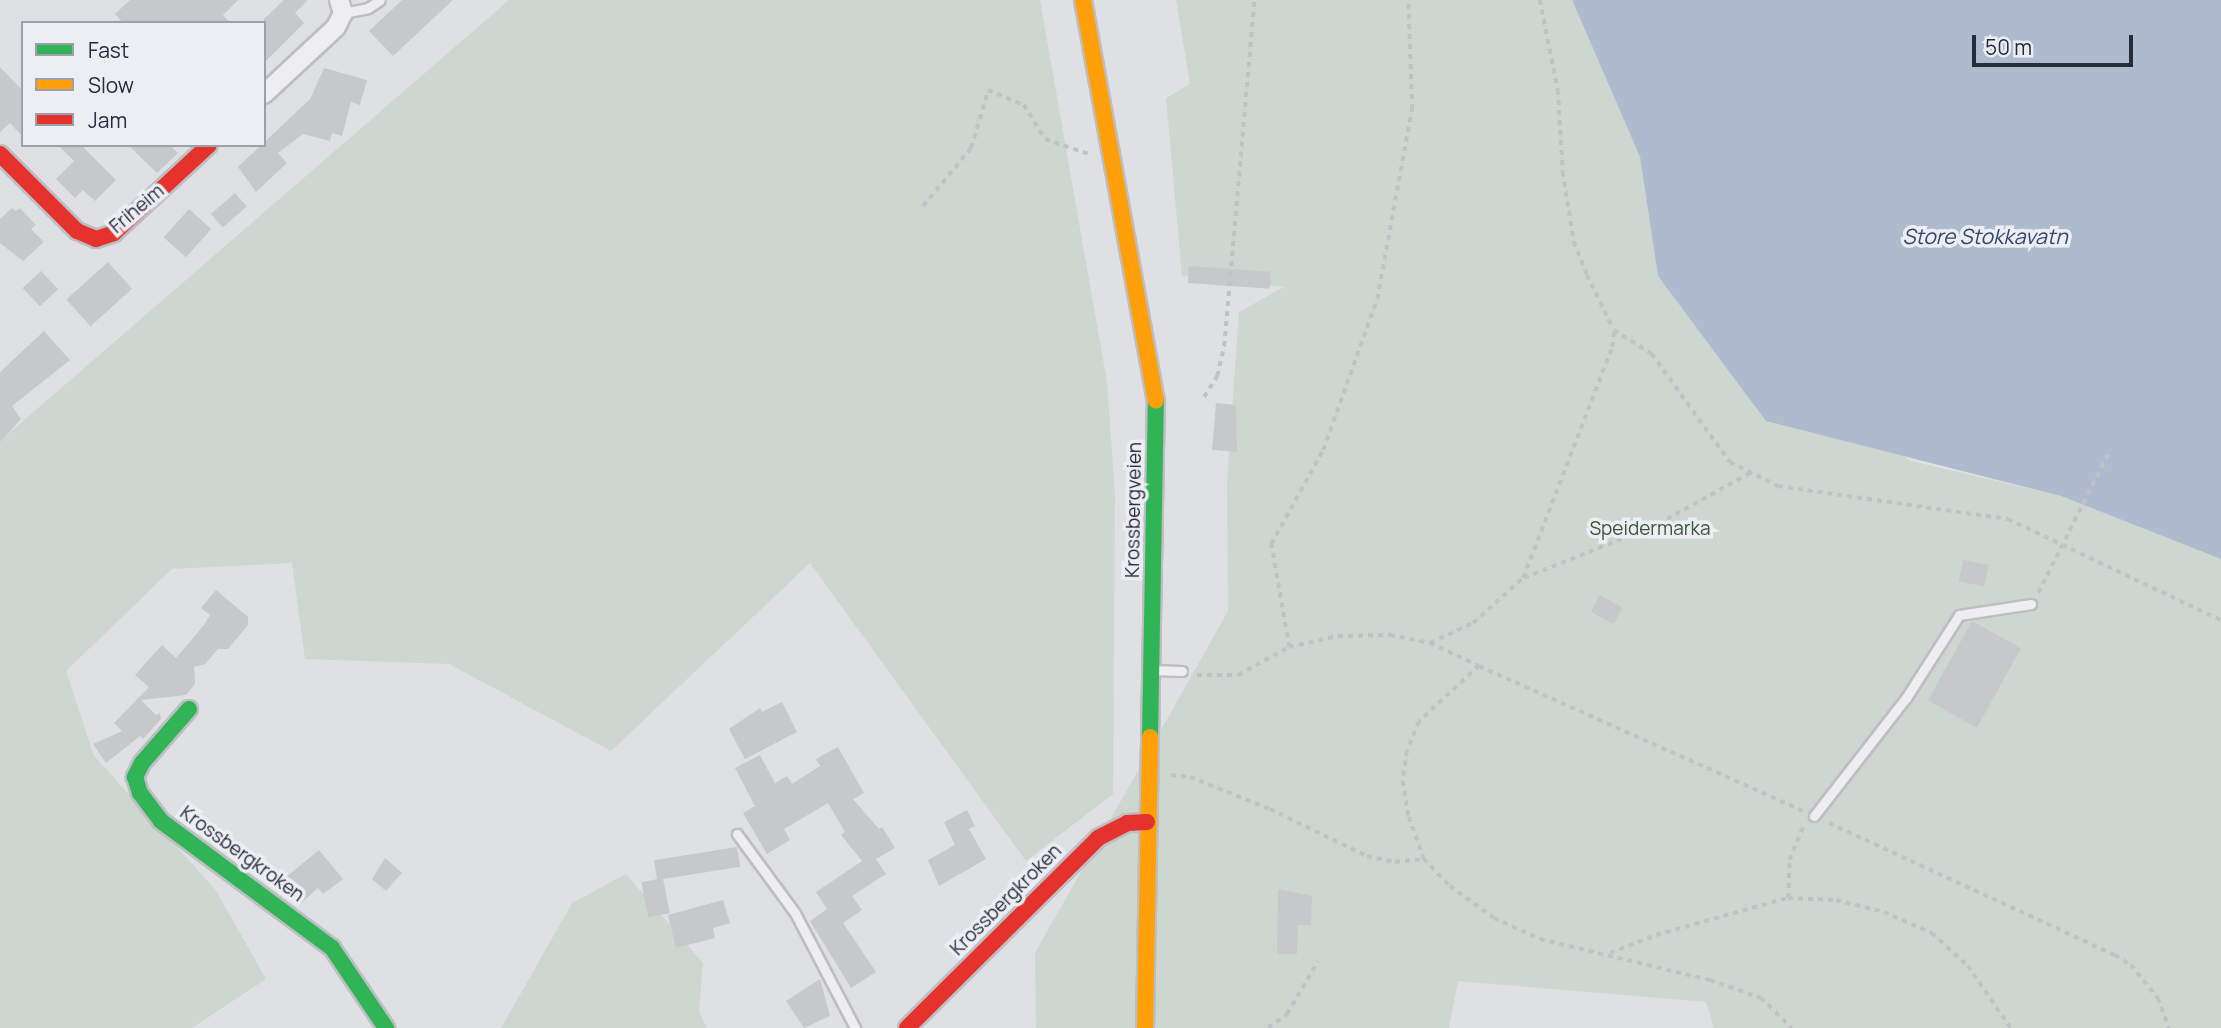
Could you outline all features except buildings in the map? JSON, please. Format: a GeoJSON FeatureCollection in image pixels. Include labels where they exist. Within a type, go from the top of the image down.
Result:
{"type":"FeatureCollection","features":[{"type":"Feature","properties":{"kind":"street","name":"Krossbergveien"},"geometry":{"type":"LineString","coordinates":[[1083,0],[1156,389],[1145,1028]]}},
{"type":"Feature","properties":{"kind":"street"},"geometry":{"type":"LineString","coordinates":[[266,92],[336,27],[341,6]]}},
{"type":"Feature","properties":{"kind":"street","name":"Friheim"},"geometry":{"type":"LineString","coordinates":[[0,154],[77,231],[96,239],[114,233],[207,147]]}},
{"type":"Feature","properties":{"kind":"street","name":"Krossbergkroken"},"geometry":{"type":"LineString","coordinates":[[189,709],[142,763],[135,777],[140,793],[161,821],[332,948],[386,1028]]}},
{"type":"Feature","properties":{"kind":"street","name":"Krossbergkroken"},"geometry":{"type":"LineString","coordinates":[[907,1028],[1098,838],[1127,823],[1147,822]]}},
{"type":"Feature","properties":{"kind":"lane"},"geometry":{"type":"LineString","coordinates":[[341,6],[368,8],[380,0]]}},
{"type":"Feature","properties":{"kind":"lane"},"geometry":{"type":"LineString","coordinates":[[1814,816],[1906,698],[1959,615],[2031,604]]}},
{"type":"Feature","properties":{"kind":"lane"},"geometry":{"type":"LineString","coordinates":[[1152,670],[1181,671]]}},
{"type":"Feature","properties":{"kind":"lane"},"geometry":{"type":"LineString","coordinates":[[737,834],[795,913],[855,1028]]}},
{"type":"Feature","properties":{"kind":"path"},"geometry":{"type":"LineString","coordinates":[[1204,397],[1217,376],[1224,346],[1254,0]]}},
{"type":"Feature","properties":{"kind":"path"},"geometry":{"type":"LineString","coordinates":[[1289,647],[1271,544],[1323,450],[1377,299],[1412,109],[1408,0]]}},
{"type":"Feature","properties":{"kind":"path"},"geometry":{"type":"LineString","coordinates":[[1524,578],[1612,347],[1614,330],[1574,242],[1563,172],[1558,90],[1540,0]]}},
{"type":"Feature","properties":{"kind":"path"},"geometry":{"type":"LineString","coordinates":[[923,206],[971,148],[988,90],[1024,105],[1045,139],[1089,155],[1112,152]]}},
{"type":"Feature","properties":{"kind":"path"},"geometry":{"type":"LineString","coordinates":[[1087,142],[1092,168]]}},
{"type":"Feature","properties":{"kind":"path"},"geometry":{"type":"LineString","coordinates":[[1614,330],[1652,354],[1730,462],[1777,486],[2008,519],[2221,620]]}},
{"type":"Feature","properties":{"kind":"path"},"geometry":{"type":"LineString","coordinates":[[2031,604],[2050,577],[2108,454]]}},
{"type":"Feature","properties":{"kind":"path"},"geometry":{"type":"LineString","coordinates":[[1430,643],[1473,623],[1524,578],[1658,524],[1751,473]]}},
{"type":"Feature","properties":{"kind":"path"},"geometry":{"type":"LineString","coordinates":[[1181,671],[1209,677],[1238,675],[1289,647],[1338,636],[1390,635],[1430,643],[2115,955],[2131,965],[2158,999],[2169,1028]]}},
{"type":"Feature","properties":{"kind":"path"},"geometry":{"type":"LineString","coordinates":[[1479,666],[1419,722],[1407,751],[1403,781],[1409,817],[1424,859],[1450,886],[1494,918],[1540,939],[1608,953],[1761,998],[1791,1028]]}},
{"type":"Feature","properties":{"kind":"path"},"geometry":{"type":"LineString","coordinates":[[1166,775],[1190,777],[1367,856],[1395,862],[1424,859]]}},
{"type":"Feature","properties":{"kind":"path"},"geometry":{"type":"LineString","coordinates":[[1788,898],[1789,860],[1799,828],[1814,816]]}},
{"type":"Feature","properties":{"kind":"path"},"geometry":{"type":"LineString","coordinates":[[1608,953],[1656,935],[1788,898],[1836,900],[1884,912],[1931,933],[1968,965],[2011,1028]]}},
{"type":"Feature","properties":{"kind":"path"},"geometry":{"type":"LineString","coordinates":[[1268,1028],[1287,1014],[1318,961]]}},
{"type":"Feature","properties":{"kind":"green space"},"geometry":{"type":"Polygon","coordinates":[[[509,0],[1040,0],[1107,382],[1115,495],[1113,794],[1026,861],[810,563],[611,751],[449,664],[305,659],[292,563],[172,569],[66,671],[94,756],[215,889],[266,979],[192,1028],[0,1028],[0,441],[509,0]]]}},
{"type":"Feature","properties":{"kind":"green space","name":"Speidermarka"},"geometry":{"type":"Polygon","coordinates":[[[1176,0],[1572,0],[1640,157],[1658,276],[1911,461],[2061,496],[2221,559],[2221,1028],[1714,1028],[1706,1002],[1458,981],[1449,1028],[1036,1028],[1035,953],[1228,611],[1227,481],[1239,312],[1284,287],[1182,276],[1166,98],[1190,84],[1176,0]]]}},
{"type":"Feature","properties":{"kind":"green space"},"geometry":{"type":"Polygon","coordinates":[[[626,874],[703,963],[699,1011],[707,1028],[501,1028],[572,903],[626,874]]]}},
{"type":"Feature","properties":{"kind":"water","name":"Store Stokkavatn"},"geometry":{"type":"Polygon","coordinates":[[[1572,0],[2221,0],[2221,559],[2061,496],[1766,421],[1658,276],[1640,157],[1572,0]]]}},
{"type":"Feature","properties":{"kind":"traffic: fast"},"geometry":{"type":"LineString","coordinates":[[1150,737],[1156,400]]}},
{"type":"Feature","properties":{"kind":"traffic: fast"},"geometry":{"type":"LineString","coordinates":[[189,709],[142,763],[135,777],[140,793],[161,821],[332,948],[386,1028]]}},
{"type":"Feature","properties":{"kind":"traffic: slow"},"geometry":{"type":"LineString","coordinates":[[1083,0],[1156,400]]}},
{"type":"Feature","properties":{"kind":"traffic: slow"},"geometry":{"type":"LineString","coordinates":[[1145,1028],[1150,737]]}},
{"type":"Feature","properties":{"kind":"traffic: jam"},"geometry":{"type":"LineString","coordinates":[[0,154],[77,231],[96,239],[114,233],[207,147]]}},
{"type":"Feature","properties":{"kind":"traffic: jam"},"geometry":{"type":"LineString","coordinates":[[907,1028],[1098,838],[1127,823],[1147,822]]}}]}
